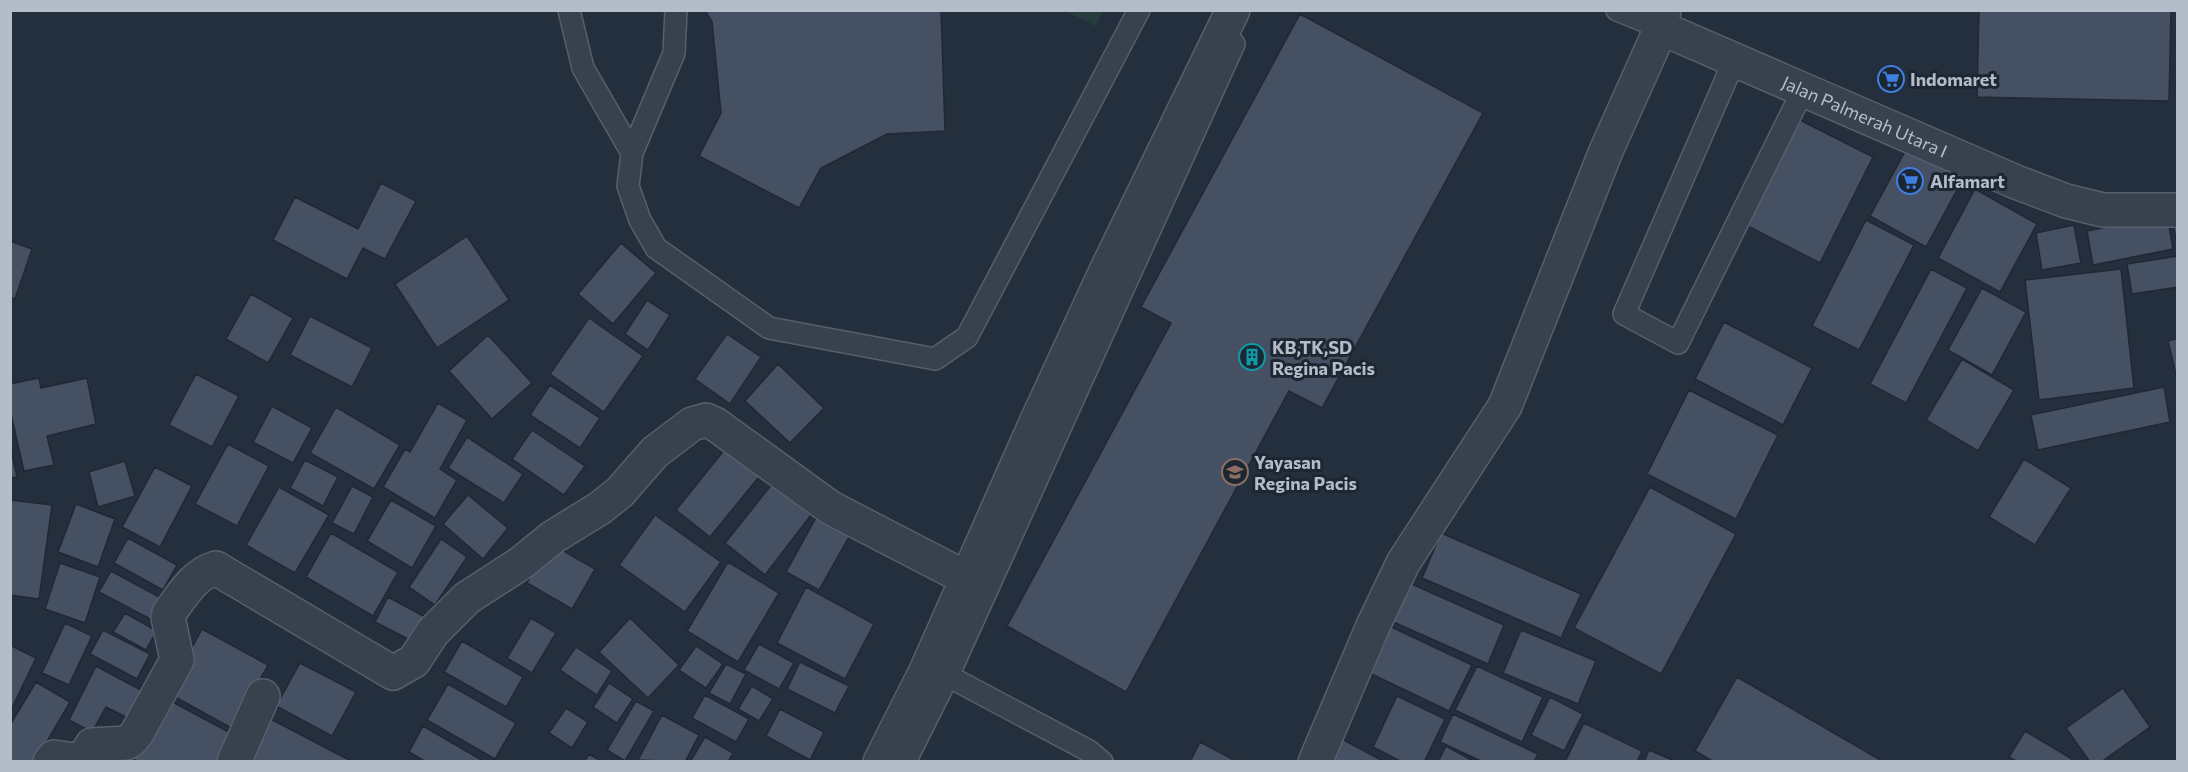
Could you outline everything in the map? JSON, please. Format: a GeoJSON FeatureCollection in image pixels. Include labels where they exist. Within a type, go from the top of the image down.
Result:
{"type":"FeatureCollection","features":[{"type":"Feature","properties":{"kind":"street"},"geometry":{"type":"LineString","coordinates":[[880,762],[926,671],[966,578],[1106,273],[1233,10]]}},
{"type":"Feature","properties":{"kind":"street"},"geometry":{"type":"LineString","coordinates":[[1315,762],[1373,626],[1403,563],[1505,406],[1606,151],[1663,19]]}},
{"type":"Feature","properties":{"kind":"street","name":"Jalan Palmerah Utara I"},"geometry":{"type":"LineString","coordinates":[[1663,19],[1734,61],[2016,182],[2066,201],[2103,210],[2178,210]]}},
{"type":"Feature","properties":{"kind":"street"},"geometry":{"type":"LineString","coordinates":[[50,762],[54,757],[81,761],[92,745],[126,743],[137,733],[177,660],[169,613],[197,577],[207,570],[216,568],[393,673],[414,661],[432,632],[467,598],[521,563],[553,537],[600,508],[620,492],[655,452],[692,424],[706,420],[715,423],[831,508],[966,578]]}},
{"type":"Feature","properties":{"kind":"street"},"geometry":{"type":"LineString","coordinates":[[234,762],[263,696]]}},
{"type":"Feature","properties":{"kind":"lane"},"geometry":{"type":"LineString","coordinates":[[569,10],[583,68],[632,153]]}},
{"type":"Feature","properties":{"kind":"lane"},"geometry":{"type":"LineString","coordinates":[[676,10],[674,52],[632,153],[628,186],[640,220],[656,248],[769,328],[935,359],[967,337],[1139,10]]}},
{"type":"Feature","properties":{"kind":"lane"},"geometry":{"type":"LineString","coordinates":[[905,762],[948,676],[1249,10]]}},
{"type":"Feature","properties":{"kind":"lane"},"geometry":{"type":"LineString","coordinates":[[1617,10],[1663,19]]}},
{"type":"Feature","properties":{"kind":"lane"},"geometry":{"type":"LineString","coordinates":[[1734,61],[1624,314],[1678,343],[1803,90]]}},
{"type":"Feature","properties":{"kind":"lane"},"geometry":{"type":"LineString","coordinates":[[948,676],[1089,751],[1102,762]]}},
{"type":"Feature","properties":{"kind":"green space"},"geometry":{"type":"Polygon","coordinates":[[[1103,10],[1096,26],[1065,11],[1103,10]]]}},
{"type":"Feature","properties":{"kind":"building"},"geometry":{"type":"Polygon","coordinates":[[[705,10],[941,10],[945,131],[887,134],[821,168],[799,208],[699,156],[721,113],[712,22],[705,10]]]}},
{"type":"Feature","properties":{"kind":"building"},"geometry":{"type":"Polygon","coordinates":[[[1979,10],[2171,10],[2169,101],[1977,97],[1979,10]]]}},
{"type":"Feature","properties":{"kind":"building","name":"KB,TK,SD Regina Pacis"},"geometry":{"type":"Polygon","coordinates":[[[1300,14],[1483,113],[1322,408],[1289,391],[1126,692],[1007,626],[1171,323],[1141,307],[1300,14]]]}},
{"type":"Feature","properties":{"kind":"building"},"geometry":{"type":"Polygon","coordinates":[[[1796,118],[1873,157],[1820,263],[1742,223],[1796,118]]]}},
{"type":"Feature","properties":{"kind":"building"},"geometry":{"type":"Polygon","coordinates":[[[1908,146],[1964,177],[1926,247],[1870,216],[1908,146]]]}},
{"type":"Feature","properties":{"kind":"building"},"geometry":{"type":"Polygon","coordinates":[[[381,183],[416,201],[385,259],[363,248],[347,279],[273,240],[295,197],[358,229],[381,183]]]}},
{"type":"Feature","properties":{"kind":"building"},"geometry":{"type":"Polygon","coordinates":[[[1975,189],[2037,224],[2000,292],[1938,258],[1975,189]]]}},
{"type":"Feature","properties":{"kind":"building"},"geometry":{"type":"Polygon","coordinates":[[[2167,215],[2173,249],[2093,265],[2087,231],[2167,215]]]}},
{"type":"Feature","properties":{"kind":"building"},"geometry":{"type":"Polygon","coordinates":[[[1866,220],[1914,245],[1859,350],[1812,326],[1866,220]]]}},
{"type":"Feature","properties":{"kind":"building"},"geometry":{"type":"Polygon","coordinates":[[[2178,220],[2178,246],[2172,221],[2178,220]]]}},
{"type":"Feature","properties":{"kind":"building"},"geometry":{"type":"Polygon","coordinates":[[[2074,225],[2081,263],[2042,270],[2036,233],[2074,225]]]}},
{"type":"Feature","properties":{"kind":"building"},"geometry":{"type":"Polygon","coordinates":[[[467,236],[509,300],[437,348],[395,284],[467,236]]]}},
{"type":"Feature","properties":{"kind":"building"},"geometry":{"type":"Polygon","coordinates":[[[10,241],[32,249],[15,299],[10,297],[10,241]]]}},
{"type":"Feature","properties":{"kind":"building"},"geometry":{"type":"Polygon","coordinates":[[[621,243],[656,273],[613,324],[578,294],[621,243]]]}},
{"type":"Feature","properties":{"kind":"building"},"geometry":{"type":"Polygon","coordinates":[[[2178,256],[2178,287],[2132,294],[2127,264],[2178,256]]]}},
{"type":"Feature","properties":{"kind":"building"},"geometry":{"type":"Polygon","coordinates":[[[1931,269],[1967,288],[1906,403],[1870,384],[1931,269]]]}},
{"type":"Feature","properties":{"kind":"building"},"geometry":{"type":"Polygon","coordinates":[[[2121,269],[2134,388],[2039,400],[2025,280],[2121,269]]]}},
{"type":"Feature","properties":{"kind":"building"},"geometry":{"type":"Polygon","coordinates":[[[1982,288],[2026,312],[1992,375],[1948,350],[1982,288]]]}},
{"type":"Feature","properties":{"kind":"building"},"geometry":{"type":"Polygon","coordinates":[[[251,294],[293,318],[268,363],[226,339],[251,294]]]}},
{"type":"Feature","properties":{"kind":"building"},"geometry":{"type":"Polygon","coordinates":[[[647,300],[670,315],[648,350],[625,334],[647,300]]]}},
{"type":"Feature","properties":{"kind":"building"},"geometry":{"type":"Polygon","coordinates":[[[310,316],[372,348],[352,387],[290,355],[310,316]]]}},
{"type":"Feature","properties":{"kind":"building"},"geometry":{"type":"Polygon","coordinates":[[[589,318],[643,356],[604,412],[550,374],[589,318]]]}},
{"type":"Feature","properties":{"kind":"building"},"geometry":{"type":"Polygon","coordinates":[[[1724,322],[1812,368],[1783,425],[1695,379],[1724,322]]]}},
{"type":"Feature","properties":{"kind":"building"},"geometry":{"type":"Polygon","coordinates":[[[727,334],[761,357],[730,404],[695,379],[727,334]]]}},
{"type":"Feature","properties":{"kind":"building"},"geometry":{"type":"Polygon","coordinates":[[[488,335],[532,383],[492,419],[449,371],[488,335]]]}},
{"type":"Feature","properties":{"kind":"building"},"geometry":{"type":"Polygon","coordinates":[[[2178,338],[2178,383],[2168,341],[2178,338]]]}},
{"type":"Feature","properties":{"kind":"building"},"geometry":{"type":"Polygon","coordinates":[[[1962,359],[2014,390],[1978,451],[1926,420],[1962,359]]]}},
{"type":"Feature","properties":{"kind":"building"},"geometry":{"type":"Polygon","coordinates":[[[778,364],[824,408],[790,443],[745,401],[778,364]]]}},
{"type":"Feature","properties":{"kind":"building"},"geometry":{"type":"Polygon","coordinates":[[[196,374],[239,396],[212,447],[169,425],[196,374]]]}},
{"type":"Feature","properties":{"kind":"building"},"geometry":{"type":"Polygon","coordinates":[[[39,378],[41,388],[87,378],[96,424],[47,436],[54,465],[24,471],[10,410],[10,384],[39,378]]]}},
{"type":"Feature","properties":{"kind":"building"},"geometry":{"type":"Polygon","coordinates":[[[550,385],[600,418],[580,448],[530,415],[550,385]]]}},
{"type":"Feature","properties":{"kind":"building"},"geometry":{"type":"Polygon","coordinates":[[[2164,387],[2170,422],[2038,450],[2031,415],[2164,387]]]}},
{"type":"Feature","properties":{"kind":"building"},"geometry":{"type":"Polygon","coordinates":[[[1689,390],[1778,435],[1736,519],[1647,474],[1689,390]]]}},
{"type":"Feature","properties":{"kind":"building"},"geometry":{"type":"Polygon","coordinates":[[[438,403],[467,420],[440,469],[457,480],[435,518],[383,487],[405,449],[410,452],[438,403]]]}},
{"type":"Feature","properties":{"kind":"building"},"geometry":{"type":"Polygon","coordinates":[[[272,406],[312,428],[293,463],[253,442],[272,406]]]}},
{"type":"Feature","properties":{"kind":"building"},"geometry":{"type":"Polygon","coordinates":[[[336,407],[400,445],[374,489],[310,453],[336,407]]]}},
{"type":"Feature","properties":{"kind":"building"},"geometry":{"type":"Polygon","coordinates":[[[532,430],[585,466],[564,495],[512,459],[532,430]]]}},
{"type":"Feature","properties":{"kind":"building"},"geometry":{"type":"Polygon","coordinates":[[[467,437],[523,474],[504,503],[448,468],[467,437]]]}},
{"type":"Feature","properties":{"kind":"building"},"geometry":{"type":"Polygon","coordinates":[[[10,444],[17,477],[10,478],[10,444]]]}},
{"type":"Feature","properties":{"kind":"building"},"geometry":{"type":"Polygon","coordinates":[[[228,444],[269,466],[237,526],[195,504],[228,444]]]}},
{"type":"Feature","properties":{"kind":"building"},"geometry":{"type":"Polygon","coordinates":[[[729,444],[763,472],[710,537],[676,510],[729,444]]]}},
{"type":"Feature","properties":{"kind":"building"},"geometry":{"type":"Polygon","coordinates":[[[2024,459],[2071,488],[2035,545],[1989,517],[2024,459]]]}},
{"type":"Feature","properties":{"kind":"building"},"geometry":{"type":"Polygon","coordinates":[[[305,460],[338,477],[323,506],[290,488],[305,460]]]}},
{"type":"Feature","properties":{"kind":"building"},"geometry":{"type":"Polygon","coordinates":[[[125,461],[135,496],[98,507],[89,472],[125,461]]]}},
{"type":"Feature","properties":{"kind":"building"},"geometry":{"type":"Polygon","coordinates":[[[155,467],[192,486],[160,547],[122,527],[155,467]]]}},
{"type":"Feature","properties":{"kind":"building"},"geometry":{"type":"Polygon","coordinates":[[[772,484],[811,515],[765,575],[725,543],[772,484]]]}},
{"type":"Feature","properties":{"kind":"building"},"geometry":{"type":"Polygon","coordinates":[[[352,486],[373,497],[354,534],[332,523],[352,486]]]}},
{"type":"Feature","properties":{"kind":"building"},"geometry":{"type":"Polygon","coordinates":[[[279,487],[329,515],[295,573],[246,545],[279,487]]]}},
{"type":"Feature","properties":{"kind":"building"},"geometry":{"type":"Polygon","coordinates":[[[1650,487],[1736,534],[1661,674],[1574,628],[1650,487]]]}},
{"type":"Feature","properties":{"kind":"building"},"geometry":{"type":"Polygon","coordinates":[[[468,495],[508,528],[483,559],[443,524],[468,495]]]}},
{"type":"Feature","properties":{"kind":"building"},"geometry":{"type":"Polygon","coordinates":[[[10,500],[52,505],[39,599],[10,595],[10,500]]]}},
{"type":"Feature","properties":{"kind":"building"},"geometry":{"type":"Polygon","coordinates":[[[391,500],[436,526],[412,568],[367,541],[391,500]]]}},
{"type":"Feature","properties":{"kind":"building"},"geometry":{"type":"Polygon","coordinates":[[[76,504],[115,519],[98,567],[58,552],[76,504]]]}},
{"type":"Feature","properties":{"kind":"building"},"geometry":{"type":"Polygon","coordinates":[[[655,515],[721,562],[685,612],[619,565],[655,515]]]}},
{"type":"Feature","properties":{"kind":"building"},"geometry":{"type":"Polygon","coordinates":[[[817,516],[850,535],[819,590],[786,572],[817,516]]]}},
{"type":"Feature","properties":{"kind":"building"},"geometry":{"type":"Polygon","coordinates":[[[331,533],[398,572],[373,616],[306,577],[331,533]]]}},
{"type":"Feature","properties":{"kind":"building"},"geometry":{"type":"Polygon","coordinates":[[[1441,533],[1581,594],[1561,638],[1422,578],[1441,533]]]}},
{"type":"Feature","properties":{"kind":"building"},"geometry":{"type":"Polygon","coordinates":[[[128,538],[177,565],[163,590],[114,563],[128,538]]]}},
{"type":"Feature","properties":{"kind":"building"},"geometry":{"type":"Polygon","coordinates":[[[441,539],[467,557],[435,605],[409,587],[441,539]]]}},
{"type":"Feature","properties":{"kind":"building"},"geometry":{"type":"Polygon","coordinates":[[[550,543],[595,569],[572,609],[527,583],[550,543]]]}},
{"type":"Feature","properties":{"kind":"building"},"geometry":{"type":"Polygon","coordinates":[[[728,562],[779,593],[738,662],[687,631],[728,562]]]}},
{"type":"Feature","properties":{"kind":"building"},"geometry":{"type":"Polygon","coordinates":[[[60,563],[100,577],[85,623],[45,609],[60,563]]]}},
{"type":"Feature","properties":{"kind":"building"},"geometry":{"type":"Polygon","coordinates":[[[111,571],[163,599],[152,620],[99,592],[111,571]]]}},
{"type":"Feature","properties":{"kind":"building"},"geometry":{"type":"Polygon","coordinates":[[[1398,578],[1504,625],[1488,664],[1382,617],[1398,578]]]}},
{"type":"Feature","properties":{"kind":"building"},"geometry":{"type":"Polygon","coordinates":[[[806,587],[874,624],[845,679],[777,643],[806,587]]]}},
{"type":"Feature","properties":{"kind":"building"},"geometry":{"type":"Polygon","coordinates":[[[388,597],[427,618],[414,642],[375,622],[388,597]]]}},
{"type":"Feature","properties":{"kind":"building"},"geometry":{"type":"Polygon","coordinates":[[[125,613],[157,631],[146,650],[113,632],[125,613]]]}},
{"type":"Feature","properties":{"kind":"building"},"geometry":{"type":"Polygon","coordinates":[[[531,618],[556,633],[532,673],[507,658],[531,618]]]}},
{"type":"Feature","properties":{"kind":"building"},"geometry":{"type":"Polygon","coordinates":[[[630,618],[679,665],[648,698],[599,652],[630,618]]]}},
{"type":"Feature","properties":{"kind":"building"},"geometry":{"type":"Polygon","coordinates":[[[65,623],[92,636],[69,685],[42,673],[65,623]]]}},
{"type":"Feature","properties":{"kind":"building"},"geometry":{"type":"Polygon","coordinates":[[[1385,624],[1472,665],[1449,711],[1363,670],[1385,624]]]}},
{"type":"Feature","properties":{"kind":"building"},"geometry":{"type":"Polygon","coordinates":[[[202,629],[268,665],[233,729],[168,693],[202,629]]]}},
{"type":"Feature","properties":{"kind":"building"},"geometry":{"type":"Polygon","coordinates":[[[103,630],[150,654],[137,679],[90,654],[103,630]]]}},
{"type":"Feature","properties":{"kind":"building"},"geometry":{"type":"Polygon","coordinates":[[[1521,630],[1596,661],[1578,704],[1503,673],[1521,630]]]}},
{"type":"Feature","properties":{"kind":"building"},"geometry":{"type":"Polygon","coordinates":[[[462,641],[523,677],[506,707],[444,672],[462,641]]]}},
{"type":"Feature","properties":{"kind":"building"},"geometry":{"type":"Polygon","coordinates":[[[759,644],[794,663],[779,689],[744,670],[759,644]]]}},
{"type":"Feature","properties":{"kind":"building"},"geometry":{"type":"Polygon","coordinates":[[[10,645],[36,658],[12,708],[10,708],[10,645]]]}},
{"type":"Feature","properties":{"kind":"building"},"geometry":{"type":"Polygon","coordinates":[[[696,646],[723,664],[706,688],[679,670],[696,646]]]}},
{"type":"Feature","properties":{"kind":"building"},"geometry":{"type":"Polygon","coordinates":[[[576,647],[612,671],[597,695],[560,670],[576,647]]]}},
{"type":"Feature","properties":{"kind":"building"},"geometry":{"type":"Polygon","coordinates":[[[800,662],[849,686],[835,713],[787,689],[800,662]]]}},
{"type":"Feature","properties":{"kind":"building"},"geometry":{"type":"Polygon","coordinates":[[[300,663],[356,692],[332,736],[276,706],[300,663]]]}},
{"type":"Feature","properties":{"kind":"building"},"geometry":{"type":"Polygon","coordinates":[[[726,664],[746,674],[730,704],[709,693],[726,664]]]}},
{"type":"Feature","properties":{"kind":"building"},"geometry":{"type":"Polygon","coordinates":[[[96,666],[150,695],[136,722],[106,707],[92,732],[69,720],[96,666]]]}},
{"type":"Feature","properties":{"kind":"building"},"geometry":{"type":"Polygon","coordinates":[[[1477,666],[1543,697],[1522,742],[1455,710],[1477,666]]]}},
{"type":"Feature","properties":{"kind":"building"},"geometry":{"type":"Polygon","coordinates":[[[1737,677],[1884,762],[1714,762],[1695,751],[1737,677]]]}},
{"type":"Feature","properties":{"kind":"building"},"geometry":{"type":"Polygon","coordinates":[[[36,682],[70,702],[35,762],[10,762],[10,725],[36,682]]]}},
{"type":"Feature","properties":{"kind":"building"},"geometry":{"type":"Polygon","coordinates":[[[609,683],[633,699],[617,723],[593,707],[609,683]]]}},
{"type":"Feature","properties":{"kind":"building"},"geometry":{"type":"Polygon","coordinates":[[[448,684],[516,723],[495,759],[427,720],[448,684]]]}},
{"type":"Feature","properties":{"kind":"building"},"geometry":{"type":"Polygon","coordinates":[[[752,686],[773,699],[759,721],[738,709],[752,686]]]}},
{"type":"Feature","properties":{"kind":"building"},"geometry":{"type":"Polygon","coordinates":[[[2123,688],[2150,727],[2101,762],[2090,762],[2066,728],[2123,688]]]}},
{"type":"Feature","properties":{"kind":"building"},"geometry":{"type":"Polygon","coordinates":[[[705,695],[749,719],[736,742],[692,718],[705,695]]]}},
{"type":"Feature","properties":{"kind":"building"},"geometry":{"type":"Polygon","coordinates":[[[1397,696],[1445,719],[1424,762],[1402,762],[1373,747],[1397,696]]]}},
{"type":"Feature","properties":{"kind":"building"},"geometry":{"type":"Polygon","coordinates":[[[1550,697],[1583,714],[1564,751],[1531,735],[1550,697]]]}},
{"type":"Feature","properties":{"kind":"building"},"geometry":{"type":"Polygon","coordinates":[[[165,698],[240,738],[227,762],[138,762],[132,758],[165,698]]]}},
{"type":"Feature","properties":{"kind":"building"},"geometry":{"type":"Polygon","coordinates":[[[636,701],[654,711],[625,761],[607,750],[636,701]]]}},
{"type":"Feature","properties":{"kind":"building"},"geometry":{"type":"Polygon","coordinates":[[[566,708],[588,722],[572,748],[549,733],[566,708]]]}},
{"type":"Feature","properties":{"kind":"building"},"geometry":{"type":"Polygon","coordinates":[[[780,709],[824,732],[810,760],[766,736],[780,709]]]}},
{"type":"Feature","properties":{"kind":"building"},"geometry":{"type":"Polygon","coordinates":[[[1453,714],[1538,754],[1534,762],[1483,762],[1440,742],[1453,714]]]}},
{"type":"Feature","properties":{"kind":"building"},"geometry":{"type":"Polygon","coordinates":[[[263,715],[353,762],[238,762],[263,715]]]}},
{"type":"Feature","properties":{"kind":"building"},"geometry":{"type":"Polygon","coordinates":[[[662,715],[699,735],[685,762],[638,760],[662,715]]]}},
{"type":"Feature","properties":{"kind":"building"},"geometry":{"type":"Polygon","coordinates":[[[1584,723],[1642,751],[1637,762],[1565,762],[1584,723]]]}},
{"type":"Feature","properties":{"kind":"building"},"geometry":{"type":"Polygon","coordinates":[[[423,726],[485,762],[426,762],[409,752],[423,726]]]}},
{"type":"Feature","properties":{"kind":"building"},"geometry":{"type":"Polygon","coordinates":[[[2025,731],[2072,759],[2070,762],[2018,762],[2009,757],[2025,731]]]}},
{"type":"Feature","properties":{"kind":"building"},"geometry":{"type":"Polygon","coordinates":[[[705,737],[733,753],[728,762],[690,762],[705,737]]]}},
{"type":"Feature","properties":{"kind":"building"},"geometry":{"type":"Polygon","coordinates":[[[1338,737],[1385,762],[1325,762],[1338,737]]]}},
{"type":"Feature","properties":{"kind":"building"},"geometry":{"type":"Polygon","coordinates":[[[1200,742],[1238,762],[1190,762],[1200,742]]]}},
{"type":"Feature","properties":{"kind":"building"},"geometry":{"type":"Polygon","coordinates":[[[1446,746],[1475,762],[1438,762],[1446,746]]]}},
{"type":"Feature","properties":{"kind":"building"},"geometry":{"type":"Polygon","coordinates":[[[1649,750],[1677,762],[1644,762],[1649,750]]]}},
{"type":"Feature","properties":{"kind":"building"},"geometry":{"type":"Polygon","coordinates":[[[589,754],[603,762],[584,762],[589,754]]]}},
{"type":"Feature","properties":{"kind":"place","name":"Indomaret"},"geometry":{"type":"Point","coordinates":[1891,79]}},
{"type":"Feature","properties":{"kind":"place","name":"Alfamart"},"geometry":{"type":"Point","coordinates":[1910,181]}},
{"type":"Feature","properties":{"kind":"place","name":"KB,TK,SD Regina Pacis"},"geometry":{"type":"Point","coordinates":[1252,357]}},
{"type":"Feature","properties":{"kind":"place","name":"Yayasan Regina Pacis"},"geometry":{"type":"Point","coordinates":[1235,472]}}]}
